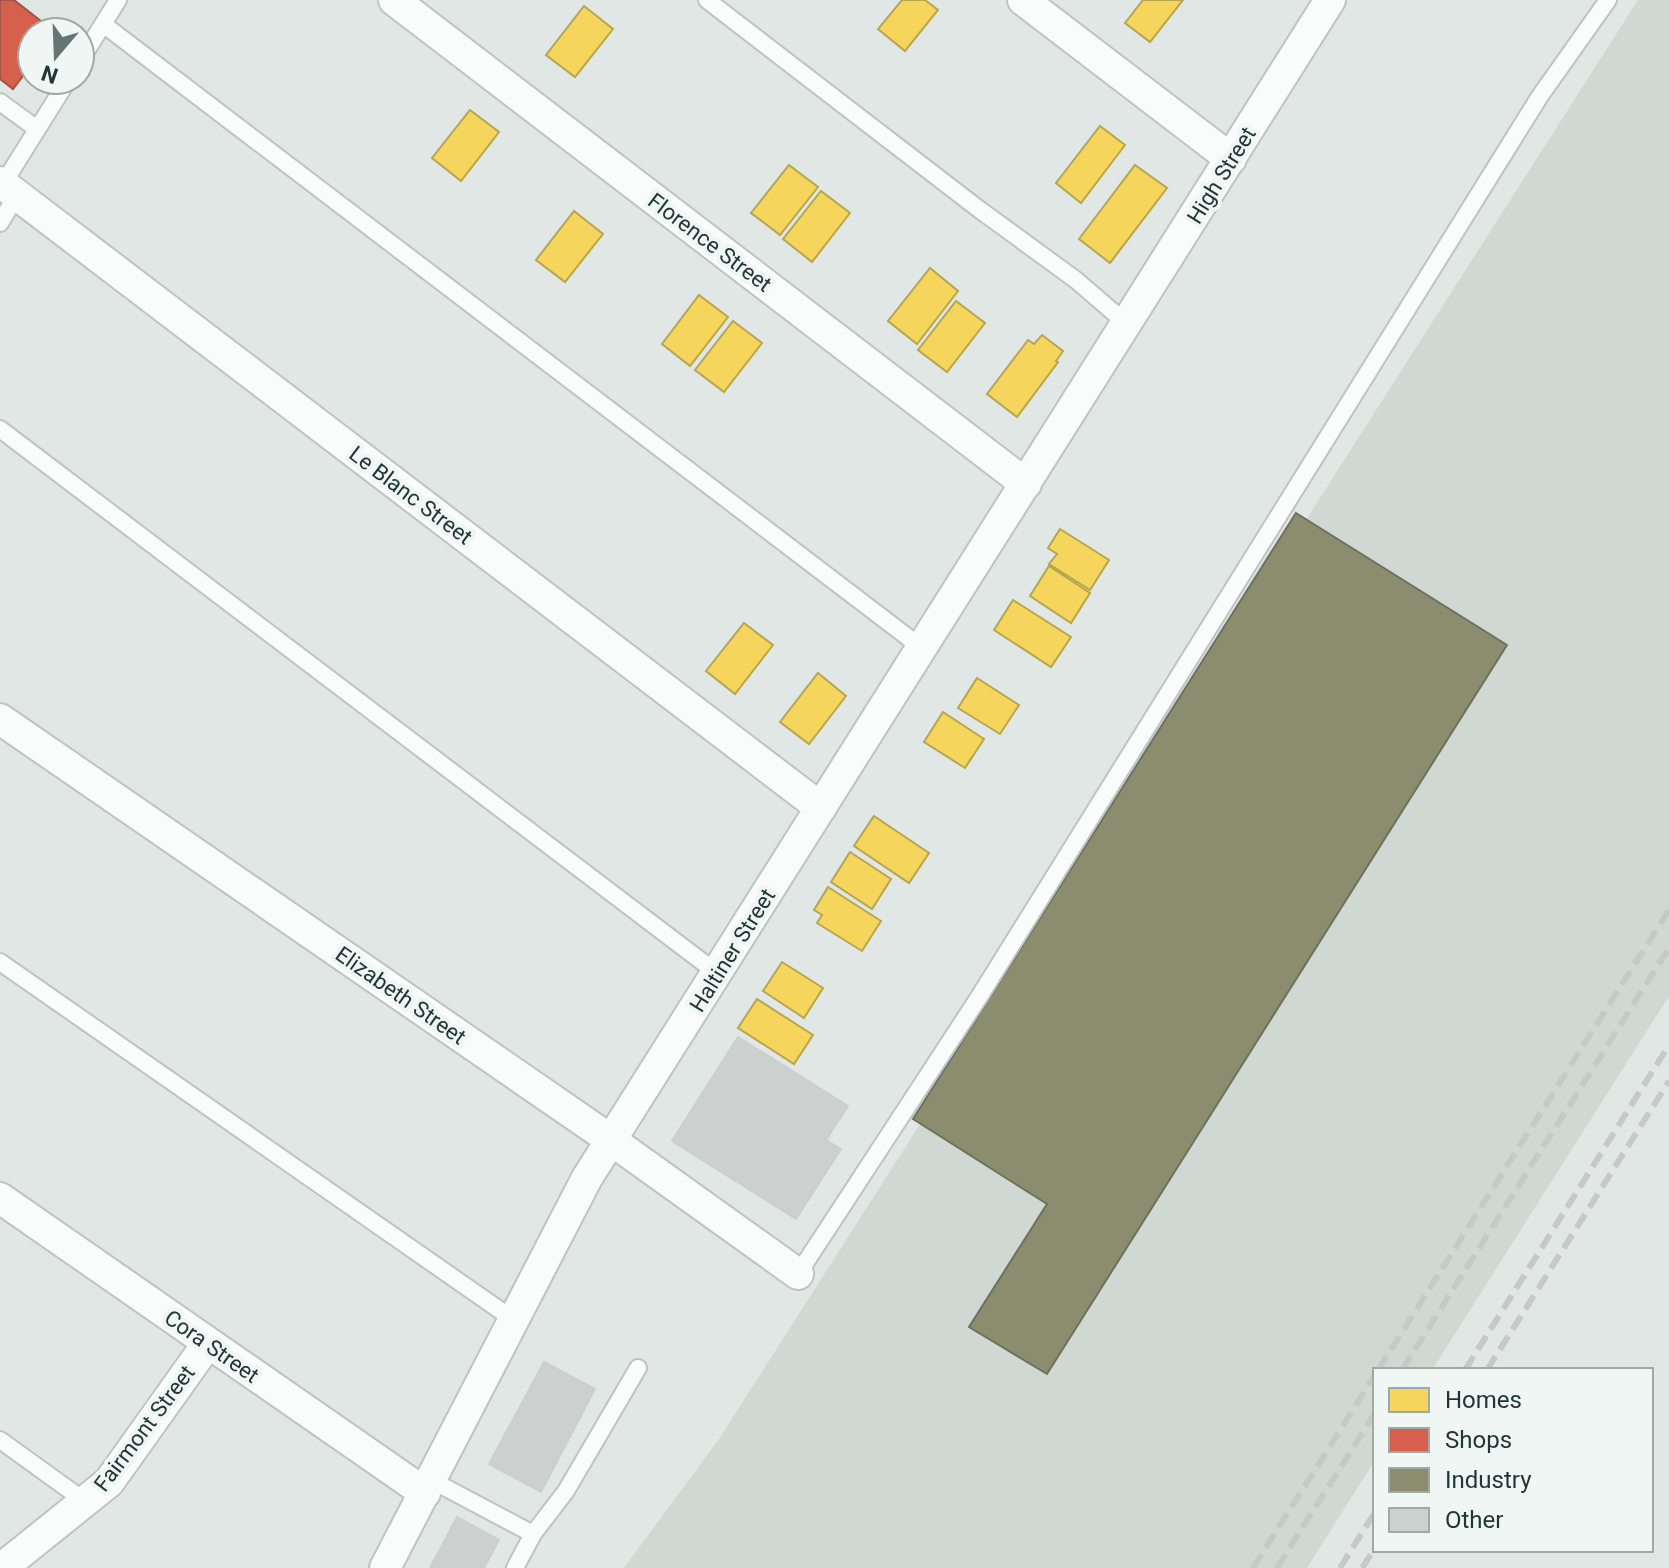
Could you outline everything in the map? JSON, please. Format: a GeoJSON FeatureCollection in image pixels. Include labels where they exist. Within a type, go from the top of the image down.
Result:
{"type":"FeatureCollection","features":[{"type":"Feature","properties":{"kind":"street","name":"Florence Street"},"geometry":{"type":"LineString","coordinates":[[394,0],[1026,484]]}},
{"type":"Feature","properties":{"kind":"street"},"geometry":{"type":"LineString","coordinates":[[1023,0],[1231,159]]}},
{"type":"Feature","properties":{"kind":"street","name":"High Street"},"geometry":{"type":"LineString","coordinates":[[1111,350],[1330,0]]}},
{"type":"Feature","properties":{"kind":"street","name":"Le Blanc Street"},"geometry":{"type":"LineString","coordinates":[[7,187],[821,808]]}},
{"type":"Feature","properties":{"kind":"street","name":"Haltiner Street"},"geometry":{"type":"LineString","coordinates":[[385,1568],[587,1178],[1111,350]]}},
{"type":"Feature","properties":{"kind":"street","name":"Elizabeth Street"},"geometry":{"type":"LineString","coordinates":[[0,719],[611,1140],[798,1274]]}},
{"type":"Feature","properties":{"kind":"street","name":"Cora Street"},"geometry":{"type":"LineString","coordinates":[[0,1198],[208,1343],[428,1486]]}},
{"type":"Feature","properties":{"kind":"street","name":"Fairmont Street"},"geometry":{"type":"LineString","coordinates":[[2,1568],[109,1482],[208,1343]]}},
{"type":"Feature","properties":{"kind":"lane"},"geometry":{"type":"LineString","coordinates":[[96,35],[118,0]]}},
{"type":"Feature","properties":{"kind":"lane"},"geometry":{"type":"LineString","coordinates":[[707,0],[1076,280],[1127,324]]}},
{"type":"Feature","properties":{"kind":"lane"},"geometry":{"type":"LineString","coordinates":[[798,1274],[979,997],[1540,96],[1608,0]]}},
{"type":"Feature","properties":{"kind":"lane"},"geometry":{"type":"LineString","coordinates":[[103,24],[922,648]]}},
{"type":"Feature","properties":{"kind":"lane"},"geometry":{"type":"LineString","coordinates":[[0,223],[7,187],[58,96]]}},
{"type":"Feature","properties":{"kind":"lane"},"geometry":{"type":"LineString","coordinates":[[0,102],[37,129]]}},
{"type":"Feature","properties":{"kind":"lane"},"geometry":{"type":"LineString","coordinates":[[0,429],[717,973]]}},
{"type":"Feature","properties":{"kind":"lane"},"geometry":{"type":"LineString","coordinates":[[0,962],[514,1320]]}},
{"type":"Feature","properties":{"kind":"lane"},"geometry":{"type":"LineString","coordinates":[[515,1568],[533,1534],[566,1491],[638,1368]]}},
{"type":"Feature","properties":{"kind":"lane"},"geometry":{"type":"LineString","coordinates":[[0,1440],[86,1502]]}},
{"type":"Feature","properties":{"kind":"lane"},"geometry":{"type":"LineString","coordinates":[[428,1486],[533,1534]]}},
{"type":"Feature","properties":{"kind":"shaded area"},"geometry":{"type":"Polygon","coordinates":[[[1638,0],[1669,0],[1669,996],[1433,1368],[1373,1368],[1373,1463],[1307,1568],[624,1568],[719,1439],[1638,0]]]}},
{"type":"Feature","properties":{"kind":"building: Homes"},"geometry":{"type":"Polygon","coordinates":[[[902,0],[925,0],[938,10],[905,51],[878,29],[902,0]]]}},
{"type":"Feature","properties":{"kind":"building: Homes"},"geometry":{"type":"Polygon","coordinates":[[[1143,0],[1183,0],[1150,42],[1125,23],[1143,0]]]}},
{"type":"Feature","properties":{"kind":"building: Homes"},"geometry":{"type":"Polygon","coordinates":[[[584,6],[613,29],[575,77],[546,55],[584,6]]]}},
{"type":"Feature","properties":{"kind":"building: Homes"},"geometry":{"type":"Polygon","coordinates":[[[470,110],[499,132],[461,181],[432,158],[470,110]]]}},
{"type":"Feature","properties":{"kind":"building: Homes"},"geometry":{"type":"Polygon","coordinates":[[[1100,126],[1125,145],[1081,203],[1056,183],[1100,126]]]}},
{"type":"Feature","properties":{"kind":"building: Homes"},"geometry":{"type":"Polygon","coordinates":[[[789,165],[818,187],[780,235],[751,213],[789,165]]]}},
{"type":"Feature","properties":{"kind":"building: Homes"},"geometry":{"type":"Polygon","coordinates":[[[1135,165],[1167,188],[1110,263],[1079,239],[1135,165]]]}},
{"type":"Feature","properties":{"kind":"building: Homes"},"geometry":{"type":"Polygon","coordinates":[[[821,191],[850,213],[812,262],[783,239],[821,191]]]}},
{"type":"Feature","properties":{"kind":"building: Homes"},"geometry":{"type":"Polygon","coordinates":[[[574,211],[603,234],[565,282],[536,260],[574,211]]]}},
{"type":"Feature","properties":{"kind":"building: Homes"},"geometry":{"type":"Polygon","coordinates":[[[930,268],[958,291],[917,344],[888,321],[930,268]]]}},
{"type":"Feature","properties":{"kind":"building: Homes"},"geometry":{"type":"Polygon","coordinates":[[[699,295],[728,317],[690,366],[662,344],[699,295]]]}},
{"type":"Feature","properties":{"kind":"building: Homes"},"geometry":{"type":"Polygon","coordinates":[[[956,301],[985,323],[947,372],[918,350],[956,301]]]}},
{"type":"Feature","properties":{"kind":"building: Homes"},"geometry":{"type":"Polygon","coordinates":[[[733,321],[762,343],[724,392],[695,370],[733,321]]]}},
{"type":"Feature","properties":{"kind":"building: Homes"},"geometry":{"type":"Polygon","coordinates":[[[1042,335],[1063,351],[1017,417],[987,394],[1028,340],[1034,344],[1042,335]]]}},
{"type":"Feature","properties":{"kind":"building: Homes"},"geometry":{"type":"Polygon","coordinates":[[[1060,529],[1109,560],[1090,590],[1049,564],[1057,554],[1048,548],[1060,529]]]}},
{"type":"Feature","properties":{"kind":"building: Homes"},"geometry":{"type":"Polygon","coordinates":[[[1049,566],[1090,593],[1071,623],[1030,596],[1049,566]]]}},
{"type":"Feature","properties":{"kind":"building: Homes"},"geometry":{"type":"Polygon","coordinates":[[[1013,600],[1071,637],[1051,667],[994,630],[1013,600]]]}},
{"type":"Feature","properties":{"kind":"building: Homes"},"geometry":{"type":"Polygon","coordinates":[[[744,623],[773,645],[735,694],[706,671],[744,623]]]}},
{"type":"Feature","properties":{"kind":"building: Homes"},"geometry":{"type":"Polygon","coordinates":[[[818,673],[846,696],[809,744],[780,722],[818,673]]]}},
{"type":"Feature","properties":{"kind":"building: Homes"},"geometry":{"type":"Polygon","coordinates":[[[977,678],[1019,705],[1000,734],[958,708],[977,678]]]}},
{"type":"Feature","properties":{"kind":"building: Homes"},"geometry":{"type":"Polygon","coordinates":[[[943,712],[984,739],[965,768],[924,742],[943,712]]]}},
{"type":"Feature","properties":{"kind":"building: Homes"},"geometry":{"type":"Polygon","coordinates":[[[874,816],[929,853],[909,883],[854,846],[874,816]]]}},
{"type":"Feature","properties":{"kind":"building: Homes"},"geometry":{"type":"Polygon","coordinates":[[[850,852],[891,879],[872,909],[831,882],[850,852]]]}},
{"type":"Feature","properties":{"kind":"building: Homes"},"geometry":{"type":"Polygon","coordinates":[[[828,887],[881,921],[862,951],[817,923],[822,915],[814,910],[828,887]]]}},
{"type":"Feature","properties":{"kind":"building: Homes"},"geometry":{"type":"Polygon","coordinates":[[[782,962],[823,988],[804,1018],[763,991],[782,962]]]}},
{"type":"Feature","properties":{"kind":"building: Homes"},"geometry":{"type":"Polygon","coordinates":[[[757,999],[813,1035],[794,1064],[738,1028],[757,999]]]}},
{"type":"Feature","properties":{"kind":"building: Shops"},"geometry":{"type":"Polygon","coordinates":[[[0,0],[14,0],[34,16],[16,16],[16,85],[13,89],[0,79],[0,0]]]}},
{"type":"Feature","properties":{"kind":"building: Industry"},"geometry":{"type":"Polygon","coordinates":[[[1296,513],[1507,645],[1047,1374],[969,1327],[1047,1204],[913,1119],[1296,513]]]}},
{"type":"Feature","properties":{"kind":"building: Other"},"geometry":{"type":"Polygon","coordinates":[[[738,1037],[848,1106],[826,1140],[841,1149],[796,1219],[672,1141],[738,1037]]]}},
{"type":"Feature","properties":{"kind":"building: Other"},"geometry":{"type":"Polygon","coordinates":[[[544,1362],[595,1389],[541,1492],[489,1464],[544,1362]]]}},
{"type":"Feature","properties":{"kind":"building: Other"},"geometry":{"type":"Polygon","coordinates":[[[457,1517],[499,1540],[484,1568],[430,1568],[457,1517]]]}},
{"type":"Feature","properties":{"kind":"railway"},"geometry":{"type":"LineString","coordinates":[[1379,1368],[1669,910]]}},
{"type":"Feature","properties":{"kind":"railway"},"geometry":{"type":"LineString","coordinates":[[1403,1368],[1669,948]]}},
{"type":"Feature","properties":{"kind":"railway"},"geometry":{"type":"LineString","coordinates":[[1466,1368],[1669,1045]]}},
{"type":"Feature","properties":{"kind":"railway"},"geometry":{"type":"LineString","coordinates":[[1488,1368],[1669,1081]]}},
{"type":"Feature","properties":{"kind":"railway"},"geometry":{"type":"LineString","coordinates":[[1253,1568],[1373,1378]]}},
{"type":"Feature","properties":{"kind":"railway"},"geometry":{"type":"LineString","coordinates":[[1277,1568],[1373,1416]]}},
{"type":"Feature","properties":{"kind":"railway"},"geometry":{"type":"LineString","coordinates":[[1340,1568],[1373,1515]]}},
{"type":"Feature","properties":{"kind":"railway"},"geometry":{"type":"LineString","coordinates":[[1362,1568],[1373,1551]]}}]}
